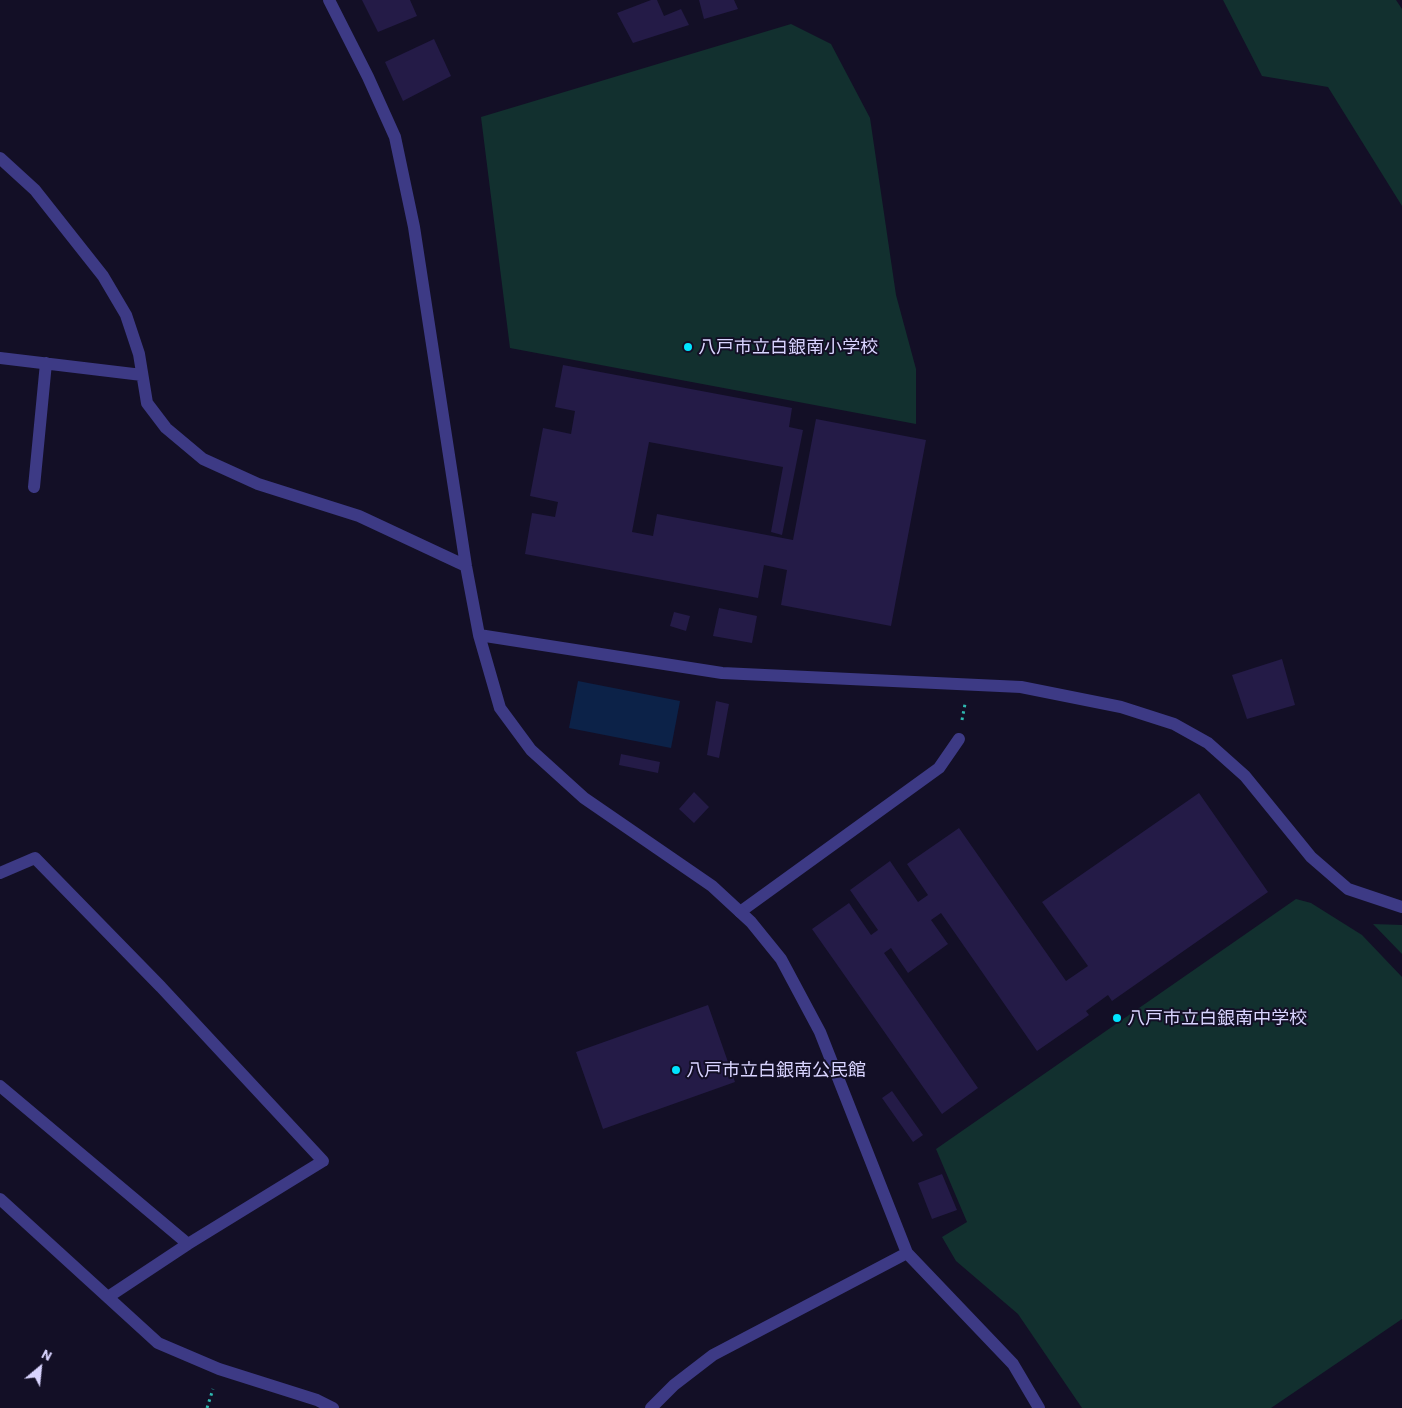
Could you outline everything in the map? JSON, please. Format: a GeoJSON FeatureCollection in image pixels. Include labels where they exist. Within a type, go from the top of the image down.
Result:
{"type":"FeatureCollection","features":[{"type":"Feature","properties":{"kind":"street"},"geometry":{"type":"LineString","coordinates":[[329,0],[368,77],[395,137],[414,227],[466,566],[479,635],[500,708],[531,750],[584,798],[712,886],[740,912],[781,959],[820,1032],[906,1253],[1013,1364],[1039,1408]]}},
{"type":"Feature","properties":{"kind":"street"},"geometry":{"type":"LineString","coordinates":[[0,158],[36,190],[103,276],[126,315],[139,354],[147,403],[166,428],[203,459],[258,484],[359,516],[466,566]]}},
{"type":"Feature","properties":{"kind":"street"},"geometry":{"type":"LineString","coordinates":[[0,358],[142,376]]}},
{"type":"Feature","properties":{"kind":"street"},"geometry":{"type":"LineString","coordinates":[[34,487],[46,363]]}},
{"type":"Feature","properties":{"kind":"street"},"geometry":{"type":"LineString","coordinates":[[479,635],[722,673],[968,684],[1030,689],[1121,707],[1174,724],[1208,743],[1245,776],[1311,857],[1348,889],[1402,907]]}},
{"type":"Feature","properties":{"kind":"street"},"geometry":{"type":"LineString","coordinates":[[740,912],[939,768],[959,739]]}},
{"type":"Feature","properties":{"kind":"street"},"geometry":{"type":"LineString","coordinates":[[0,873],[35,858],[161,987],[323,1161],[188,1244],[108,1297]]}},
{"type":"Feature","properties":{"kind":"street"},"geometry":{"type":"LineString","coordinates":[[0,1086],[188,1244]]}},
{"type":"Feature","properties":{"kind":"street"},"geometry":{"type":"LineString","coordinates":[[0,1199],[158,1343],[219,1369],[317,1400],[333,1408]]}},
{"type":"Feature","properties":{"kind":"street"},"geometry":{"type":"LineString","coordinates":[[652,1408],[674,1385],[713,1355],[906,1253]]}},
{"type":"Feature","properties":{"kind":"path"},"geometry":{"type":"LineString","coordinates":[[959,739],[968,684]]}},
{"type":"Feature","properties":{"kind":"green space"},"geometry":{"type":"Polygon","coordinates":[[[1223,0],[1396,0],[1402,9],[1402,206],[1328,87],[1262,76],[1223,0]]]}},
{"type":"Feature","properties":{"kind":"green space"},"geometry":{"type":"Polygon","coordinates":[[[791,24],[831,44],[870,118],[896,295],[916,369],[916,424],[510,348],[481,117],[791,24]]]}},
{"type":"Feature","properties":{"kind":"green space"},"geometry":{"type":"Polygon","coordinates":[[[1296,899],[1311,903],[1362,935],[1402,977],[1402,1319],[1271,1408],[1082,1408],[1018,1314],[956,1261],[942,1237],[967,1222],[936,1149],[1296,899]]]}},
{"type":"Feature","properties":{"kind":"green space"},"geometry":{"type":"Polygon","coordinates":[[[1373,924],[1402,925],[1402,954],[1373,924]]]}},
{"type":"Feature","properties":{"kind":"water"},"geometry":{"type":"Polygon","coordinates":[[[578,681],[680,701],[671,748],[569,728],[578,681]]]}},
{"type":"Feature","properties":{"kind":"building"},"geometry":{"type":"Polygon","coordinates":[[[362,0],[410,0],[417,16],[378,32],[362,0]]]}},
{"type":"Feature","properties":{"kind":"building"},"geometry":{"type":"Polygon","coordinates":[[[651,0],[657,0],[664,16],[681,9],[689,25],[633,43],[617,13],[651,0]]]}},
{"type":"Feature","properties":{"kind":"building"},"geometry":{"type":"Polygon","coordinates":[[[699,0],[734,0],[738,9],[704,19],[699,0]]]}},
{"type":"Feature","properties":{"kind":"building"},"geometry":{"type":"Polygon","coordinates":[[[434,39],[451,76],[403,101],[385,62],[434,39]]]}},
{"type":"Feature","properties":{"kind":"building"},"geometry":{"type":"Polygon","coordinates":[[[563,365],[792,408],[789,427],[803,430],[782,535],[771,532],[783,467],[649,442],[632,532],[653,536],[657,514],[793,540],[816,419],[926,440],[891,626],[781,605],[787,570],[764,565],[758,598],[525,554],[532,513],[555,517],[558,502],[530,496],[543,428],[571,434],[575,411],[555,407],[563,365]]]}},
{"type":"Feature","properties":{"kind":"building"},"geometry":{"type":"Polygon","coordinates":[[[719,608],[757,616],[752,643],[713,636],[719,608]]]}},
{"type":"Feature","properties":{"kind":"building"},"geometry":{"type":"Polygon","coordinates":[[[674,612],[690,616],[686,631],[670,626],[674,612]]]}},
{"type":"Feature","properties":{"kind":"building"},"geometry":{"type":"Polygon","coordinates":[[[1282,659],[1295,705],[1247,719],[1232,675],[1282,659]]]}},
{"type":"Feature","properties":{"kind":"building"},"geometry":{"type":"Polygon","coordinates":[[[716,701],[729,704],[719,758],[707,755],[716,701]]]}},
{"type":"Feature","properties":{"kind":"building"},"geometry":{"type":"Polygon","coordinates":[[[621,754],[660,762],[658,773],[619,765],[621,754]]]}},
{"type":"Feature","properties":{"kind":"building"},"geometry":{"type":"Polygon","coordinates":[[[694,792],[709,807],[694,823],[679,809],[694,792]]]}},
{"type":"Feature","properties":{"kind":"building"},"geometry":{"type":"Polygon","coordinates":[[[1199,793],[1268,892],[1112,1001],[1108,995],[1086,1011],[1089,1015],[1037,1051],[941,913],[931,920],[948,944],[908,973],[891,948],[884,953],[978,1088],[942,1114],[812,929],[849,903],[871,935],[878,930],[850,890],[890,861],[918,902],[928,895],[907,864],[959,828],[1066,981],[1088,966],[1042,902],[1199,793]]]}},
{"type":"Feature","properties":{"kind":"building"},"geometry":{"type":"Polygon","coordinates":[[[708,1005],[735,1082],[603,1129],[576,1052],[708,1005]]]}},
{"type":"Feature","properties":{"kind":"building"},"geometry":{"type":"Polygon","coordinates":[[[892,1091],[923,1135],[913,1142],[882,1098],[892,1091]]]}},
{"type":"Feature","properties":{"kind":"building"},"geometry":{"type":"Polygon","coordinates":[[[942,1174],[957,1210],[932,1219],[918,1183],[942,1174]]]}},
{"type":"Feature","properties":{"kind":"place","name":"八戸市立白銀南小学校"},"geometry":{"type":"Point","coordinates":[688,347]}},
{"type":"Feature","properties":{"kind":"place","name":"八戸市立白銀南中学校"},"geometry":{"type":"Point","coordinates":[1117,1018]}},
{"type":"Feature","properties":{"kind":"place","name":"八戸市立白銀南公民館"},"geometry":{"type":"Point","coordinates":[676,1070]}}]}
